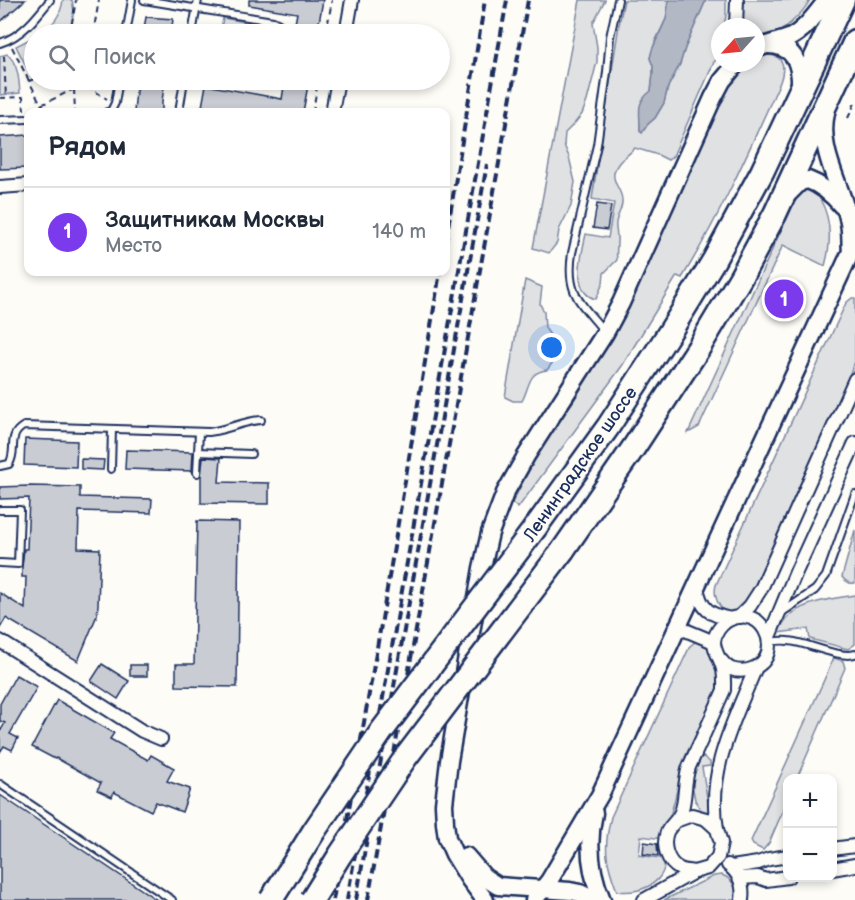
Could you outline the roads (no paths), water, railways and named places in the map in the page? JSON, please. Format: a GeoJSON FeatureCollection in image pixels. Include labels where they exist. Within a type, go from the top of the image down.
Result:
{"type":"FeatureCollection","features":[{"type":"Feature","properties":{"kind":"highway","name":"Ленинградское шоссе"},"geometry":{"type":"LineString","coordinates":[[271,900],[314,831],[381,732],[608,427],[671,330],[714,260],[762,172],[843,0]]}},
{"type":"Feature","properties":{"kind":"highway","name":"Ленинградское шоссе"},"geometry":{"type":"LineString","coordinates":[[312,900],[406,757],[563,550],[698,349],[741,277],[779,205],[855,41]]}},
{"type":"Feature","properties":{"kind":"main road"},"geometry":{"type":"LineString","coordinates":[[765,44],[799,32],[827,0]]}},
{"type":"Feature","properties":{"kind":"main road"},"geometry":{"type":"LineString","coordinates":[[765,46],[780,47],[792,54],[801,74],[800,94]]}},
{"type":"Feature","properties":{"kind":"main road"},"geometry":{"type":"LineString","coordinates":[[485,900],[454,854],[447,838],[444,804],[448,761],[490,533],[504,493],[605,333],[621,303],[713,98],[729,72]]}},
{"type":"Feature","properties":{"kind":"main road"},"geometry":{"type":"LineString","coordinates":[[538,896],[600,795],[853,247],[846,212],[827,154],[824,135],[824,119],[830,95]]}},
{"type":"Feature","properties":{"kind":"main road"},"geometry":{"type":"LineString","coordinates":[[779,205],[800,182],[808,180],[823,187],[834,196],[846,212]]}},
{"type":"Feature","properties":{"kind":"main road"},"geometry":{"type":"LineString","coordinates":[[600,795],[592,822],[590,847],[593,874],[602,900]]}},
{"type":"Feature","properties":{"kind":"main road"},"geometry":{"type":"LineString","coordinates":[[444,804],[451,829],[468,860],[484,877],[498,886],[514,888],[538,896],[561,891],[580,893],[594,900]]}},
{"type":"Feature","properties":{"kind":"street"},"geometry":{"type":"LineString","coordinates":[[348,24],[352,0]]}},
{"type":"Feature","properties":{"kind":"street"},"geometry":{"type":"LineString","coordinates":[[737,0],[738,18]]}},
{"type":"Feature","properties":{"kind":"street"},"geometry":{"type":"LineString","coordinates":[[333,108],[336,90]]}},
{"type":"Feature","properties":{"kind":"street"},"geometry":{"type":"LineString","coordinates":[[0,187],[24,185]]}},
{"type":"Feature","properties":{"kind":"street"},"geometry":{"type":"LineString","coordinates":[[855,379],[761,589],[750,606],[720,627],[714,642],[718,657],[729,668],[744,672],[759,666],[768,653],[769,639],[778,615],[855,443]]}},
{"type":"Feature","properties":{"kind":"street"},"geometry":{"type":"LineString","coordinates":[[697,586],[704,608],[716,616],[747,617],[761,624],[769,639]]}},
{"type":"Feature","properties":{"kind":"street"},"geometry":{"type":"LineString","coordinates":[[678,627],[714,642]]}},
{"type":"Feature","properties":{"kind":"street"},"geometry":{"type":"LineString","coordinates":[[0,641],[142,731],[161,739]]}},
{"type":"Feature","properties":{"kind":"street"},"geometry":{"type":"LineString","coordinates":[[678,820],[684,802],[686,775],[724,690],[725,677],[721,660]]}},
{"type":"Feature","properties":{"kind":"street"},"geometry":{"type":"LineString","coordinates":[[644,900],[694,872],[708,868],[718,857],[721,843],[715,816],[716,779],[720,757],[756,667]]}},
{"type":"Feature","properties":{"kind":"street"},"geometry":{"type":"LineString","coordinates":[[694,872],[680,869],[669,859],[664,845],[668,830],[678,820],[692,815],[706,819],[717,829]]}},
{"type":"Feature","properties":{"kind":"street"},"geometry":{"type":"LineString","coordinates":[[837,848],[854,846]]}},
{"type":"Feature","properties":{"kind":"street"},"geometry":{"type":"LineString","coordinates":[[718,857],[732,867],[740,878],[742,900]]}},
{"type":"Feature","properties":{"kind":"street"},"geometry":{"type":"LineString","coordinates":[[732,867],[783,857]]}},
{"type":"Feature","properties":{"kind":"street"},"geometry":{"type":"LineString","coordinates":[[837,868],[855,865]]}},
{"type":"Feature","properties":{"kind":"street"},"geometry":{"type":"LineString","coordinates":[[740,878],[758,877],[766,880],[783,878]]}},
{"type":"Feature","properties":{"kind":"lane"},"geometry":{"type":"LineString","coordinates":[[30,24],[50,0]]}},
{"type":"Feature","properties":{"kind":"lane"},"geometry":{"type":"LineString","coordinates":[[128,24],[132,0]]}},
{"type":"Feature","properties":{"kind":"lane"},"geometry":{"type":"LineString","coordinates":[[144,0],[273,21],[279,24]]}},
{"type":"Feature","properties":{"kind":"lane"},"geometry":{"type":"LineString","coordinates":[[194,24],[198,0]]}},
{"type":"Feature","properties":{"kind":"lane"},"geometry":{"type":"LineString","coordinates":[[605,333],[575,294],[570,270],[597,145],[608,72],[610,37],[618,0]]}},
{"type":"Feature","properties":{"kind":"lane"},"geometry":{"type":"LineString","coordinates":[[0,43],[24,28]]}},
{"type":"Feature","properties":{"kind":"lane"},"geometry":{"type":"LineString","coordinates":[[112,108],[116,90]]}},
{"type":"Feature","properties":{"kind":"lane"},"geometry":{"type":"LineString","coordinates":[[180,108],[182,90]]}},
{"type":"Feature","properties":{"kind":"lane"},"geometry":{"type":"LineString","coordinates":[[0,120],[24,119]]}},
{"type":"Feature","properties":{"kind":"lane"},"geometry":{"type":"LineString","coordinates":[[0,466],[9,464],[12,459],[14,436],[17,429],[24,426],[199,432],[221,430],[240,423],[261,420]]}},
{"type":"Feature","properties":{"kind":"lane"},"geometry":{"type":"LineString","coordinates":[[111,469],[112,429]]}},
{"type":"Feature","properties":{"kind":"lane"},"geometry":{"type":"LineString","coordinates":[[197,473],[199,432]]}},
{"type":"Feature","properties":{"kind":"lane"},"geometry":{"type":"LineString","coordinates":[[198,452],[251,454]]}},
{"type":"Feature","properties":{"kind":"lane"},"geometry":{"type":"LineString","coordinates":[[778,615],[815,590],[826,576],[855,494]]}},
{"type":"Feature","properties":{"kind":"lane"},"geometry":{"type":"LineString","coordinates":[[0,510],[20,510],[18,564],[0,563]]}},
{"type":"Feature","properties":{"kind":"lane"},"geometry":{"type":"LineString","coordinates":[[769,639],[788,641],[852,656],[855,654]]}},
{"type":"Feature","properties":{"kind":"lane"},"geometry":{"type":"LineString","coordinates":[[0,784],[172,900]]}},
{"type":"Feature","properties":{"kind":"railway"},"geometry":{"type":"LineString","coordinates":[[450,214],[485,0]]}},
{"type":"Feature","properties":{"kind":"railway"},"geometry":{"type":"LineString","coordinates":[[347,900],[507,0]]}},
{"type":"Feature","properties":{"kind":"railway"},"geometry":{"type":"LineString","coordinates":[[368,900],[528,0]]}},
{"type":"Feature","properties":{"kind":"railway"},"geometry":{"type":"LineString","coordinates":[[356,900],[487,164]]}},
{"type":"Feature","properties":{"kind":"railway"},"geometry":{"type":"LineString","coordinates":[[333,900],[439,276]]}},
{"type":"Feature","properties":{"kind":"place","name":"Защитникам Москвы"},"geometry":{"type":"Point","coordinates":[784,299]}}]}
